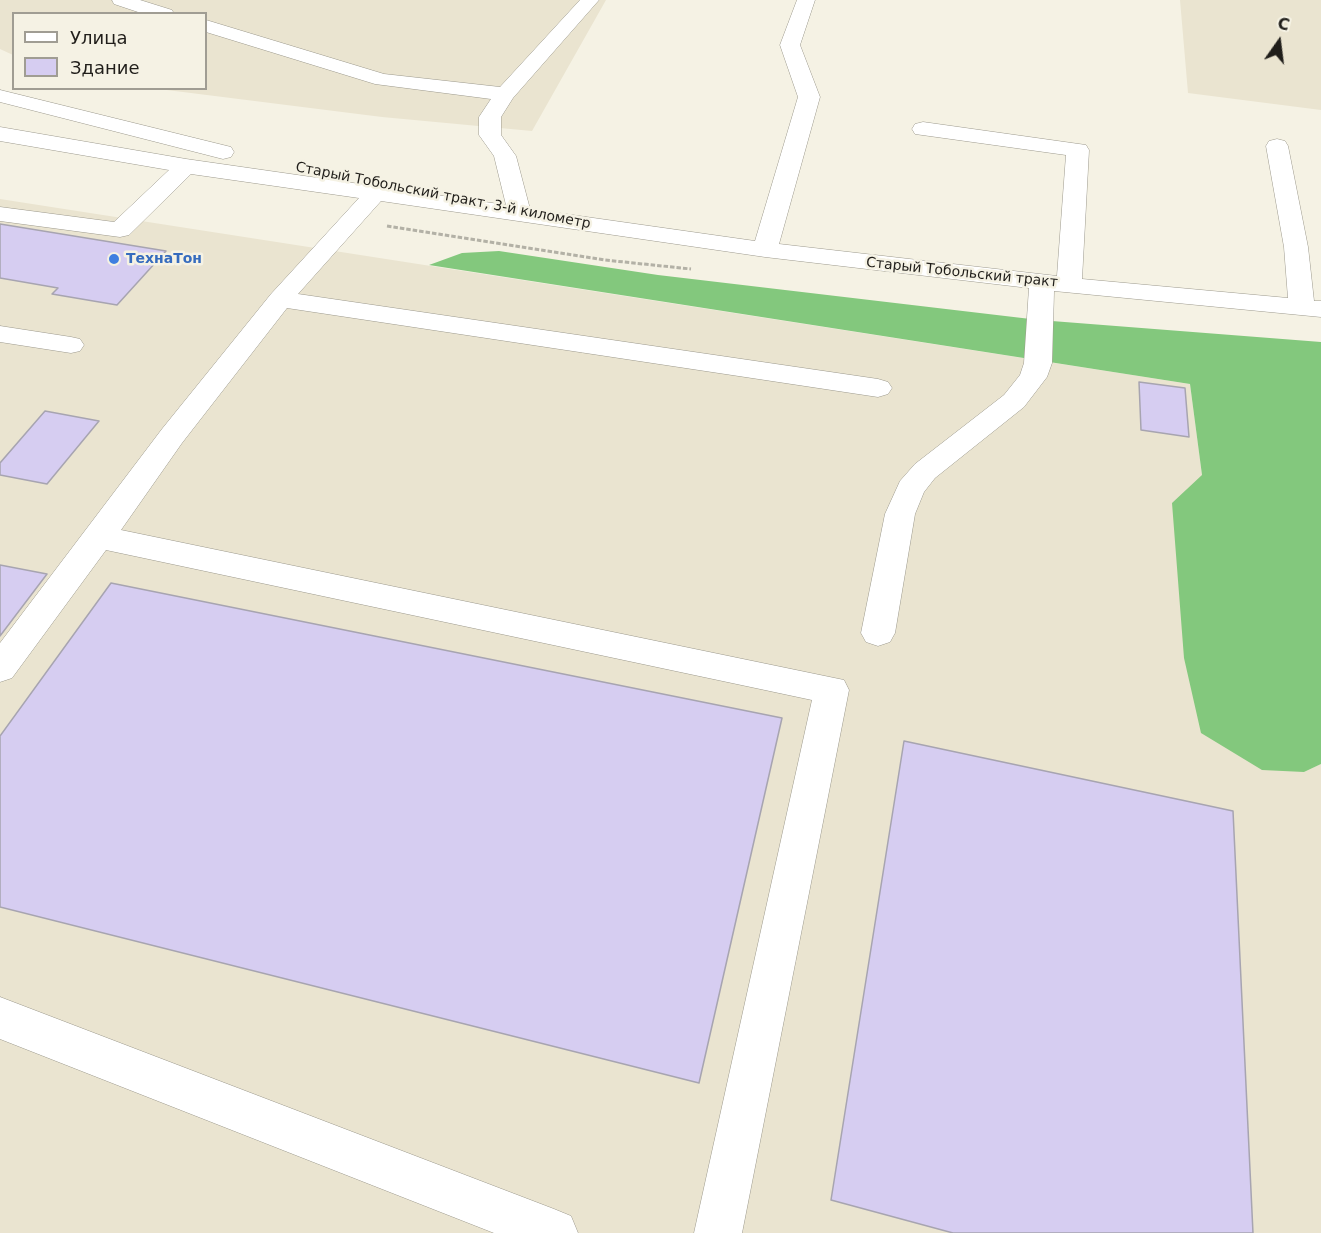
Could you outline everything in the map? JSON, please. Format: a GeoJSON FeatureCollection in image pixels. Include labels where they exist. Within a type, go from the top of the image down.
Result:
{"type":"FeatureCollection","features":[{"type":"Feature","properties":{"kind":"street"},"geometry":{"type":"LineString","coordinates":[[121,0],[159,12]]}},
{"type":"Feature","properties":{"kind":"street"},"geometry":{"type":"LineString","coordinates":[[519,211],[505,156],[490,135],[490,117],[505,94],[590,0]]}},
{"type":"Feature","properties":{"kind":"street"},"geometry":{"type":"LineString","coordinates":[[765,250],[810,97],[790,45],[806,0]]}},
{"type":"Feature","properties":{"kind":"street"},"geometry":{"type":"LineString","coordinates":[[207,26],[382,80],[505,94]]}},
{"type":"Feature","properties":{"kind":"street"},"geometry":{"type":"LineString","coordinates":[[0,96],[272,164]]}},
{"type":"Feature","properties":{"kind":"street","name":"Старый Тобольский тракт, 3-й километр"},"geometry":{"type":"LineString","coordinates":[[0,113],[604,227]]}},
{"type":"Feature","properties":{"kind":"street"},"geometry":{"type":"LineString","coordinates":[[878,633],[900,514],[911,488],[925,471],[1014,401],[1033,377],[1055,284],[1078,150],[923,129]]}},
{"type":"Feature","properties":{"kind":"street","name":"Старый Тобольский тракт, 3-й километр"},"geometry":{"type":"LineString","coordinates":[[0,134],[186,165],[604,227]]}},
{"type":"Feature","properties":{"kind":"street"},"geometry":{"type":"LineString","coordinates":[[1277,146],[1296,247],[1312,309]]}},
{"type":"Feature","properties":{"kind":"street"},"geometry":{"type":"LineString","coordinates":[[0,214],[120,230],[186,165]]}},
{"type":"Feature","properties":{"kind":"street"},"geometry":{"type":"LineString","coordinates":[[0,668],[172,436],[280,299],[376,193]]}},
{"type":"Feature","properties":{"kind":"street","name":"Старый Тобольский тракт"},"geometry":{"type":"LineString","coordinates":[[604,227],[765,250],[1055,284],[1312,309]]}},
{"type":"Feature","properties":{"kind":"street"},"geometry":{"type":"LineString","coordinates":[[280,299],[878,388]]}},
{"type":"Feature","properties":{"kind":"street"},"geometry":{"type":"LineString","coordinates":[[0,334],[71,345]]}},
{"type":"Feature","properties":{"kind":"street"},"geometry":{"type":"LineString","coordinates":[[99,537],[832,690],[718,1233]]}},
{"type":"Feature","properties":{"kind":"street"},"geometry":{"type":"LineString","coordinates":[[0,1018],[554,1233]]}},
{"type":"Feature","properties":{"kind":"shaded area"},"geometry":{"type":"Polygon","coordinates":[[[0,0],[606,0],[532,131],[382,117],[167,90],[207,90],[207,12],[12,12],[12,55],[0,49],[0,0]]]}},
{"type":"Feature","properties":{"kind":"shaded area"},"geometry":{"type":"Polygon","coordinates":[[[1180,0],[1321,0],[1321,110],[1188,93],[1180,0]]]}},
{"type":"Feature","properties":{"kind":"shaded area"},"geometry":{"type":"Polygon","coordinates":[[[0,199],[1190,384],[1202,475],[1304,772],[1321,764],[1321,1233],[0,1233],[0,199]]]}},
{"type":"Feature","properties":{"kind":"green space"},"geometry":{"type":"Polygon","coordinates":[[[499,251],[658,275],[1039,320],[1321,342],[1321,764],[1304,772],[1262,770],[1201,733],[1184,658],[1172,503],[1202,475],[1190,384],[429,265],[462,253],[499,251]]]}},
{"type":"Feature","properties":{"kind":"building"},"geometry":{"type":"Polygon","coordinates":[[[0,224],[166,251],[117,305],[52,294],[58,288],[0,278],[0,224]]]}},
{"type":"Feature","properties":{"kind":"building"},"geometry":{"type":"Polygon","coordinates":[[[1139,382],[1185,388],[1189,437],[1141,430],[1139,382]]]}},
{"type":"Feature","properties":{"kind":"building"},"geometry":{"type":"Polygon","coordinates":[[[45,411],[99,421],[47,484],[0,475],[0,463],[45,411]]]}},
{"type":"Feature","properties":{"kind":"building"},"geometry":{"type":"Polygon","coordinates":[[[0,565],[47,574],[0,636],[0,565]]]}},
{"type":"Feature","properties":{"kind":"building"},"geometry":{"type":"Polygon","coordinates":[[[111,583],[782,718],[699,1083],[0,907],[0,736],[111,583]]]}},
{"type":"Feature","properties":{"kind":"building"},"geometry":{"type":"Polygon","coordinates":[[[904,741],[1233,811],[1253,1233],[953,1233],[831,1200],[904,741]]]}},
{"type":"Feature","properties":{"kind":"place","name":"ТехнаТон"},"geometry":{"type":"Point","coordinates":[114,259]}}]}
